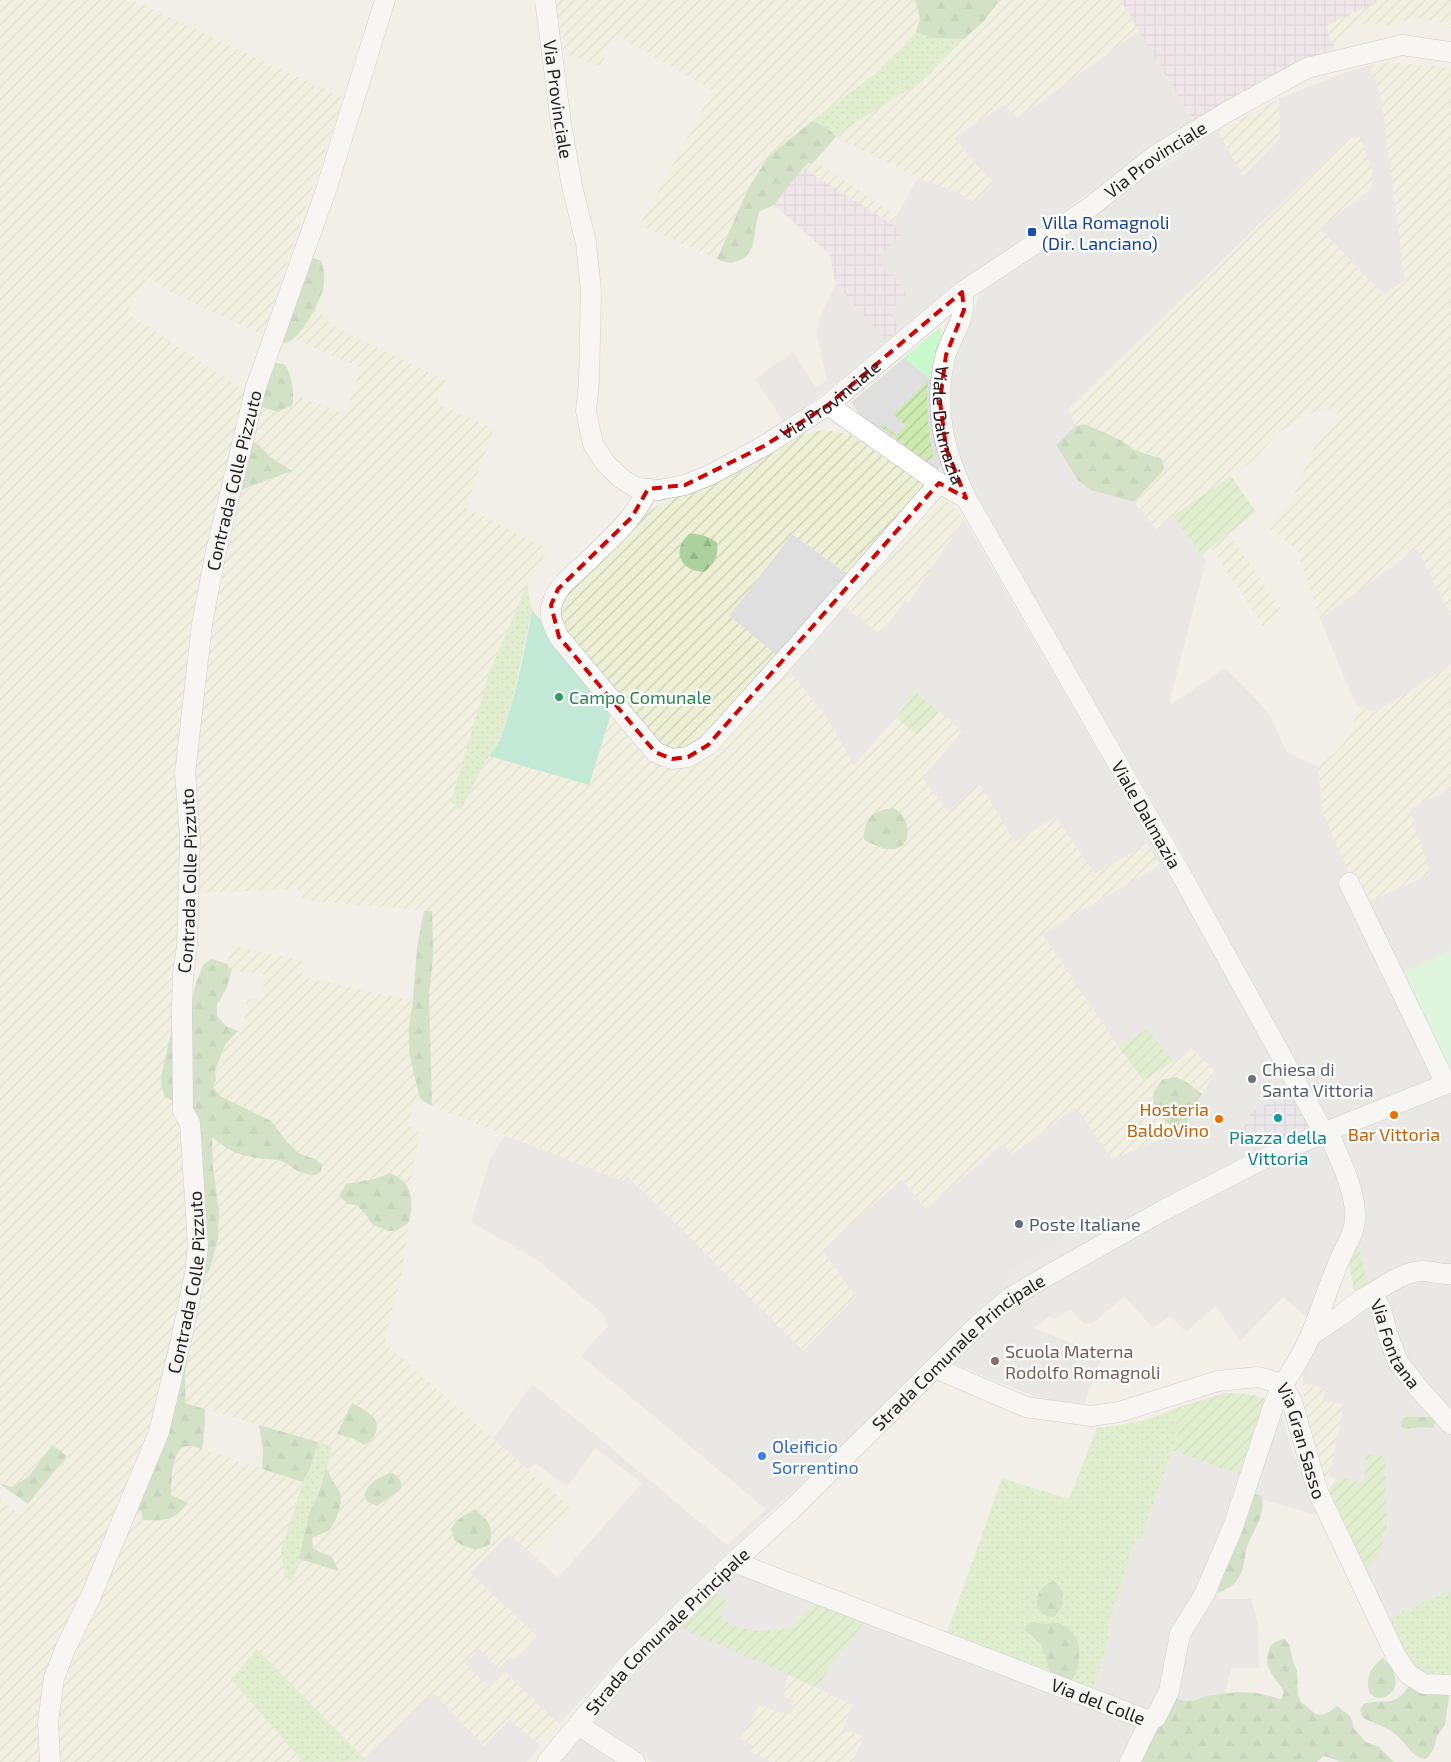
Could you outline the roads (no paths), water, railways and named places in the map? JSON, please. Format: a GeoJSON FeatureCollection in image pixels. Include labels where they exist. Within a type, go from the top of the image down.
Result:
{"type":"FeatureCollection","features":[{"type":"Feature","properties":{"kind":"street","name":"Contrada Colle Pizzuto"},"geometry":{"type":"LineString","coordinates":[[50,1762],[48,1722],[54,1678],[66,1647],[91,1596],[159,1432],[195,1273],[198,1246],[190,1123],[183,1111],[182,1009],[187,946],[190,838],[185,774],[202,624],[216,552],[256,387],[325,193],[385,0]]}},
{"type":"Feature","properties":{"kind":"street","name":"Via Provinciale"},"geometry":{"type":"LineString","coordinates":[[545,0],[564,141],[572,186],[586,242],[591,291],[589,383],[586,411],[591,436],[593,444],[606,464],[622,479],[636,488],[659,490],[685,485],[710,476],[764,446],[828,405],[962,292],[1088,208],[1156,155],[1226,112],[1307,68],[1402,45],[1451,52]]}},
{"type":"Feature","properties":{"kind":"street","name":"Viale Dalmazia"},"geometry":{"type":"LineString","coordinates":[[962,292],[965,301],[964,310],[946,355],[940,401],[941,424],[954,474],[1326,1132]]}},
{"type":"Feature","properties":{"kind":"street","name":"Viale Dalmazia"},"geometry":{"type":"LineString","coordinates":[[828,405],[939,483],[966,498]]}},
{"type":"Feature","properties":{"kind":"street"},"geometry":{"type":"LineString","coordinates":[[648,489],[632,517],[558,589],[551,606],[552,622],[559,637],[655,752],[672,759],[688,758],[708,745],[939,483]]}},
{"type":"Feature","properties":{"kind":"street"},"geometry":{"type":"LineString","coordinates":[[1349,883],[1449,1083]]}},
{"type":"Feature","properties":{"kind":"street","name":"Strada Comunale Principale"},"geometry":{"type":"LineString","coordinates":[[547,1762],[633,1659],[790,1511],[978,1325],[1010,1298],[1162,1211],[1263,1159],[1449,1083]]}},
{"type":"Feature","properties":{"kind":"street","name":"Via Fontana"},"geometry":{"type":"LineString","coordinates":[[1282,1384],[1310,1336],[1340,1258],[1354,1230],[1355,1213],[1351,1193],[1326,1132]]}},
{"type":"Feature","properties":{"kind":"street"},"geometry":{"type":"LineString","coordinates":[[1371,1294],[1406,1275],[1420,1271],[1431,1271],[1441,1275],[1451,1274]]}},
{"type":"Feature","properties":{"kind":"street","name":"Via Fontana"},"geometry":{"type":"LineString","coordinates":[[1310,1336],[1371,1294],[1381,1309],[1387,1333],[1398,1362],[1419,1389],[1451,1424]]}},
{"type":"Feature","properties":{"kind":"street","name":"Via Gran Sasso"},"geometry":{"type":"LineString","coordinates":[[935,1368],[1026,1407],[1091,1416],[1119,1412],[1218,1381],[1258,1377],[1282,1384],[1292,1402],[1318,1492],[1396,1656],[1408,1674],[1424,1684],[1451,1686]]}},
{"type":"Feature","properties":{"kind":"street","name":"Via del Colle"},"geometry":{"type":"LineString","coordinates":[[734,1562],[1150,1721],[1156,1717],[1169,1691],[1180,1634],[1204,1595],[1233,1527],[1282,1384]]}},
{"type":"Feature","properties":{"kind":"street"},"geometry":{"type":"LineString","coordinates":[[1130,1762],[1150,1721]]}},
{"type":"Feature","properties":{"kind":"street"},"geometry":{"type":"LineString","coordinates":[[578,1725],[635,1762]]}},
{"type":"Feature","properties":{"kind":"place","name":"Villa Romagnoli (Dir. Lanciano)"},"geometry":{"type":"Point","coordinates":[1032,232]}},
{"type":"Feature","properties":{"kind":"place","name":"Campo Comunale"},"geometry":{"type":"Point","coordinates":[559,697]}},
{"type":"Feature","properties":{"kind":"place","name":"Chiesa di Santa Vittoria"},"geometry":{"type":"Point","coordinates":[1252,1079]}},
{"type":"Feature","properties":{"kind":"place","name":"Bar Vittoria"},"geometry":{"type":"Point","coordinates":[1394,1115]}},
{"type":"Feature","properties":{"kind":"place","name":"Piazza della Vittoria"},"geometry":{"type":"Point","coordinates":[1278,1118]}},
{"type":"Feature","properties":{"kind":"place","name":"Hosteria BaldoVino"},"geometry":{"type":"Point","coordinates":[1219,1119]}},
{"type":"Feature","properties":{"kind":"place","name":"Poste Italiane"},"geometry":{"type":"Point","coordinates":[1019,1224]}},
{"type":"Feature","properties":{"kind":"place","name":"Scuola Materna Rodolfo Romagnoli"},"geometry":{"type":"Point","coordinates":[995,1361]}},
{"type":"Feature","properties":{"kind":"place","name":"Oleificio Sorrentino"},"geometry":{"type":"Point","coordinates":[762,1456]}}]}
